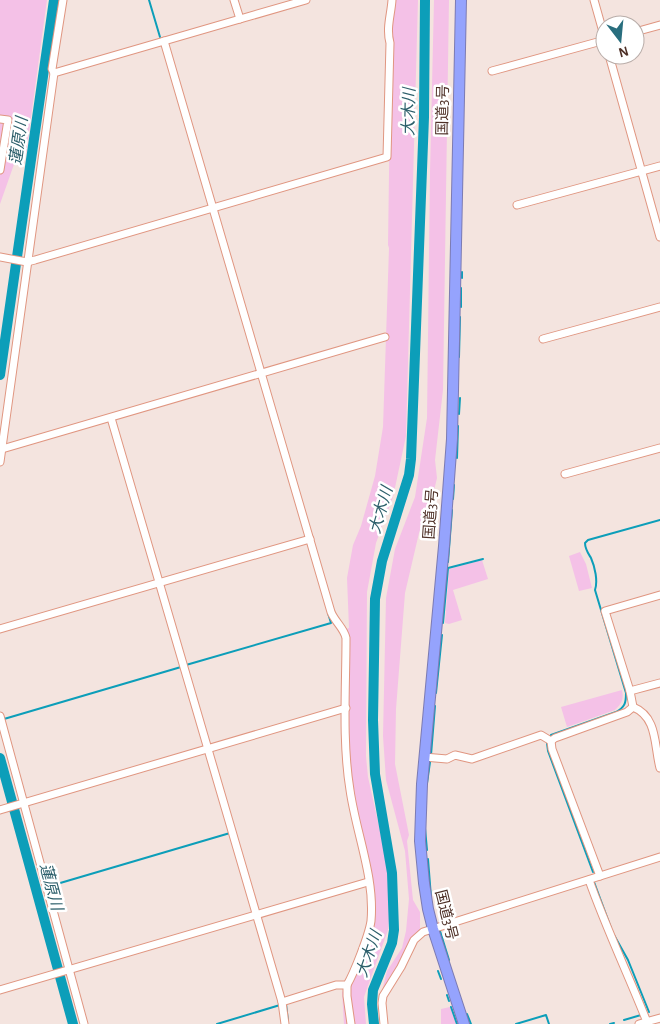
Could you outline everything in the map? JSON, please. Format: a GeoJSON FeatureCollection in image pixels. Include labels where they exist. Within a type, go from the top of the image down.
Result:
{"type":"FeatureCollection","features":[{"type":"Feature","properties":{"kind":"highway","name":"国道3号"},"geometry":{"type":"LineString","coordinates":[[461,0],[452,439],[424,756],[420,841],[424,883],[433,929],[464,1024]]}},
{"type":"Feature","properties":{"kind":"street"},"geometry":{"type":"LineString","coordinates":[[0,462],[54,73],[52,69],[63,0]]}},
{"type":"Feature","properties":{"kind":"street"},"geometry":{"type":"LineString","coordinates":[[234,0],[240,19]]}},
{"type":"Feature","properties":{"kind":"street"},"geometry":{"type":"LineString","coordinates":[[54,73],[306,0]]}},
{"type":"Feature","properties":{"kind":"street"},"geometry":{"type":"LineString","coordinates":[[0,257],[28,262],[387,157],[390,43],[388,36],[392,0]]}},
{"type":"Feature","properties":{"kind":"street"},"geometry":{"type":"LineString","coordinates":[[594,0],[598,15]]}},
{"type":"Feature","properties":{"kind":"street"},"geometry":{"type":"LineString","coordinates":[[645,29],[660,25]]}},
{"type":"Feature","properties":{"kind":"street"},"geometry":{"type":"LineString","coordinates":[[164,41],[333,617],[343,629],[346,638],[346,744],[350,790],[368,882],[371,922],[347,985],[346,996],[351,1024]]}},
{"type":"Feature","properties":{"kind":"street"},"geometry":{"type":"LineString","coordinates":[[492,71],[595,43]]}},
{"type":"Feature","properties":{"kind":"street"},"geometry":{"type":"LineString","coordinates":[[612,65],[660,237]]}},
{"type":"Feature","properties":{"kind":"street"},"geometry":{"type":"LineString","coordinates":[[0,170],[8,120],[1,119]]}},
{"type":"Feature","properties":{"kind":"street"},"geometry":{"type":"LineString","coordinates":[[517,205],[660,166]]}},
{"type":"Feature","properties":{"kind":"street"},"geometry":{"type":"LineString","coordinates":[[543,340],[660,307]]}},
{"type":"Feature","properties":{"kind":"street"},"geometry":{"type":"LineString","coordinates":[[2,449],[385,337]]}},
{"type":"Feature","properties":{"kind":"street"},"geometry":{"type":"LineString","coordinates":[[112,418],[282,1002],[285,1024]]}},
{"type":"Feature","properties":{"kind":"street"},"geometry":{"type":"LineString","coordinates":[[565,474],[660,448]]}},
{"type":"Feature","properties":{"kind":"street"},"geometry":{"type":"LineString","coordinates":[[0,629],[310,539]]}},
{"type":"Feature","properties":{"kind":"street"},"geometry":{"type":"LineString","coordinates":[[632,707],[630,692],[605,610],[660,595]]}},
{"type":"Feature","properties":{"kind":"street"},"geometry":{"type":"LineString","coordinates":[[630,692],[660,683]]}},
{"type":"Feature","properties":{"kind":"street"},"geometry":{"type":"LineString","coordinates":[[424,756],[447,760],[455,755],[472,759],[541,735],[548,739],[555,738],[627,712],[632,707]]}},
{"type":"Feature","properties":{"kind":"street"},"geometry":{"type":"LineString","coordinates":[[632,707],[641,710],[652,726],[660,768]]}},
{"type":"Feature","properties":{"kind":"street"},"geometry":{"type":"LineString","coordinates":[[0,810],[346,708]]}},
{"type":"Feature","properties":{"kind":"street"},"geometry":{"type":"LineString","coordinates":[[0,716],[84,1024]]}},
{"type":"Feature","properties":{"kind":"street"},"geometry":{"type":"LineString","coordinates":[[548,739],[600,876]]}},
{"type":"Feature","properties":{"kind":"street"},"geometry":{"type":"LineString","coordinates":[[384,1024],[382,1003],[385,990],[401,968],[414,940],[423,932],[660,857]]}},
{"type":"Feature","properties":{"kind":"street"},"geometry":{"type":"LineString","coordinates":[[589,880],[606,928],[627,970],[648,1022]]}},
{"type":"Feature","properties":{"kind":"street"},"geometry":{"type":"LineString","coordinates":[[0,990],[368,882]]}},
{"type":"Feature","properties":{"kind":"street"},"geometry":{"type":"LineString","coordinates":[[282,1002],[336,985],[347,985]]}},
{"type":"Feature","properties":{"kind":"street"},"geometry":{"type":"LineString","coordinates":[[639,1024],[660,1018]]}},
{"type":"Feature","properties":{"kind":"shaded area"},"geometry":{"type":"Polygon","coordinates":[[[0,0],[47,0],[26,154],[18,153],[0,204],[0,0]]]}},
{"type":"Feature","properties":{"kind":"shaded area"},"geometry":{"type":"Polygon","coordinates":[[[394,0],[418,0],[406,436],[393,497],[376,543],[367,592],[366,756],[368,777],[386,858],[390,910],[388,930],[364,997],[366,1024],[344,1024],[342,992],[349,986],[372,925],[373,900],[352,789],[349,743],[348,637],[346,629],[349,628],[347,578],[353,545],[361,526],[375,476],[383,427],[389,248],[391,31],[394,0]]]}},
{"type":"Feature","properties":{"kind":"shaded area"},"geometry":{"type":"Polygon","coordinates":[[[434,0],[449,0],[443,390],[435,460],[437,478],[429,511],[419,533],[405,593],[396,709],[395,764],[409,835],[407,841],[413,900],[420,912],[420,931],[412,937],[400,966],[381,995],[387,971],[402,948],[406,931],[409,899],[405,851],[386,780],[383,736],[386,598],[395,549],[415,497],[427,418],[434,0]]]}},
{"type":"Feature","properties":{"kind":"shaded area"},"geometry":{"type":"Polygon","coordinates":[[[580,552],[586,564],[592,588],[579,591],[569,556],[580,552]]]}},
{"type":"Feature","properties":{"kind":"shaded area"},"geometry":{"type":"Polygon","coordinates":[[[482,560],[488,579],[453,590],[462,620],[449,624],[445,623],[449,569],[482,560]]]}},
{"type":"Feature","properties":{"kind":"shaded area"},"geometry":{"type":"Polygon","coordinates":[[[622,690],[622,701],[615,710],[567,727],[561,707],[622,690]]]}},
{"type":"Feature","properties":{"kind":"shaded area"},"geometry":{"type":"Polygon","coordinates":[[[450,1007],[456,1024],[441,1024],[441,1009],[450,1007]]]}},
{"type":"Feature","properties":{"kind":"waterway","name":"蓮原川"},"geometry":{"type":"LineString","coordinates":[[0,375],[54,0]]}},
{"type":"Feature","properties":{"kind":"waterway"},"geometry":{"type":"LineString","coordinates":[[149,0],[160,37]]}},
{"type":"Feature","properties":{"kind":"waterway","name":"大木川"},"geometry":{"type":"LineString","coordinates":[[374,1024],[373,990],[392,943],[394,930],[392,873],[375,774],[373,720],[375,599],[382,561],[409,475],[411,459],[424,117],[425,0]]}},
{"type":"Feature","properties":{"kind":"waterway"},"geometry":{"type":"LineString","coordinates":[[462,272],[462,278]]}},
{"type":"Feature","properties":{"kind":"waterway"},"geometry":{"type":"LineString","coordinates":[[461,288],[461,307]]}},
{"type":"Feature","properties":{"kind":"waterway"},"geometry":{"type":"LineString","coordinates":[[459,357],[460,317]]}},
{"type":"Feature","properties":{"kind":"waterway"},"geometry":{"type":"LineString","coordinates":[[459,414],[460,398]]}},
{"type":"Feature","properties":{"kind":"waterway"},"geometry":{"type":"LineString","coordinates":[[457,458],[458,426]]}},
{"type":"Feature","properties":{"kind":"waterway"},"geometry":{"type":"LineString","coordinates":[[453,499],[454,485]]}},
{"type":"Feature","properties":{"kind":"waterway"},"geometry":{"type":"LineString","coordinates":[[448,562],[452,510]]}},
{"type":"Feature","properties":{"kind":"waterway"},"geometry":{"type":"LineString","coordinates":[[593,872],[548,751],[547,743],[551,735],[616,712],[625,702],[626,693],[595,590],[595,570],[585,543],[588,540],[660,520]]}},
{"type":"Feature","properties":{"kind":"waterway"},"geometry":{"type":"LineString","coordinates":[[443,623],[448,568],[483,559]]}},
{"type":"Feature","properties":{"kind":"waterway"},"geometry":{"type":"LineString","coordinates":[[186,665],[331,623],[328,613]]}},
{"type":"Feature","properties":{"kind":"waterway"},"geometry":{"type":"LineString","coordinates":[[436,693],[442,635]]}},
{"type":"Feature","properties":{"kind":"waterway"},"geometry":{"type":"LineString","coordinates":[[4,719],[181,667]]}},
{"type":"Feature","properties":{"kind":"waterway"},"geometry":{"type":"LineString","coordinates":[[431,755],[435,706]]}},
{"type":"Feature","properties":{"kind":"waterway","name":"蓮原川"},"geometry":{"type":"LineString","coordinates":[[0,758],[73,1024]]}},
{"type":"Feature","properties":{"kind":"waterway"},"geometry":{"type":"LineString","coordinates":[[427,783],[430,762]]}},
{"type":"Feature","properties":{"kind":"waterway"},"geometry":{"type":"LineString","coordinates":[[425,828],[427,850]]}},
{"type":"Feature","properties":{"kind":"waterway"},"geometry":{"type":"LineString","coordinates":[[50,886],[230,833]]}},
{"type":"Feature","properties":{"kind":"waterway"},"geometry":{"type":"LineString","coordinates":[[428,859],[431,897]]}},
{"type":"Feature","properties":{"kind":"waterway"},"geometry":{"type":"LineString","coordinates":[[594,882],[611,928]]}},
{"type":"Feature","properties":{"kind":"waterway"},"geometry":{"type":"LineString","coordinates":[[440,931],[449,960]]}},
{"type":"Feature","properties":{"kind":"waterway"},"geometry":{"type":"LineString","coordinates":[[614,935],[628,960],[649,1012]]}},
{"type":"Feature","properties":{"kind":"waterway"},"geometry":{"type":"LineString","coordinates":[[438,971],[441,979]]}},
{"type":"Feature","properties":{"kind":"waterway"},"geometry":{"type":"LineString","coordinates":[[447,995],[449,1001]]}},
{"type":"Feature","properties":{"kind":"waterway"},"geometry":{"type":"LineString","coordinates":[[286,1004],[288,1021]]}},
{"type":"Feature","properties":{"kind":"waterway"},"geometry":{"type":"LineString","coordinates":[[217,1024],[280,1005]]}},
{"type":"Feature","properties":{"kind":"waterway"},"geometry":{"type":"LineString","coordinates":[[451,1007],[457,1024]]}},
{"type":"Feature","properties":{"kind":"waterway"},"geometry":{"type":"LineString","coordinates":[[467,1014],[471,1024]]}},
{"type":"Feature","properties":{"kind":"waterway"},"geometry":{"type":"LineString","coordinates":[[516,1024],[546,1015],[549,1024]]}},
{"type":"Feature","properties":{"kind":"waterway"},"geometry":{"type":"LineString","coordinates":[[624,1020],[641,1015]]}},
{"type":"Feature","properties":{"kind":"waterway"},"geometry":{"type":"LineString","coordinates":[[610,1024],[614,1023]]}}]}
